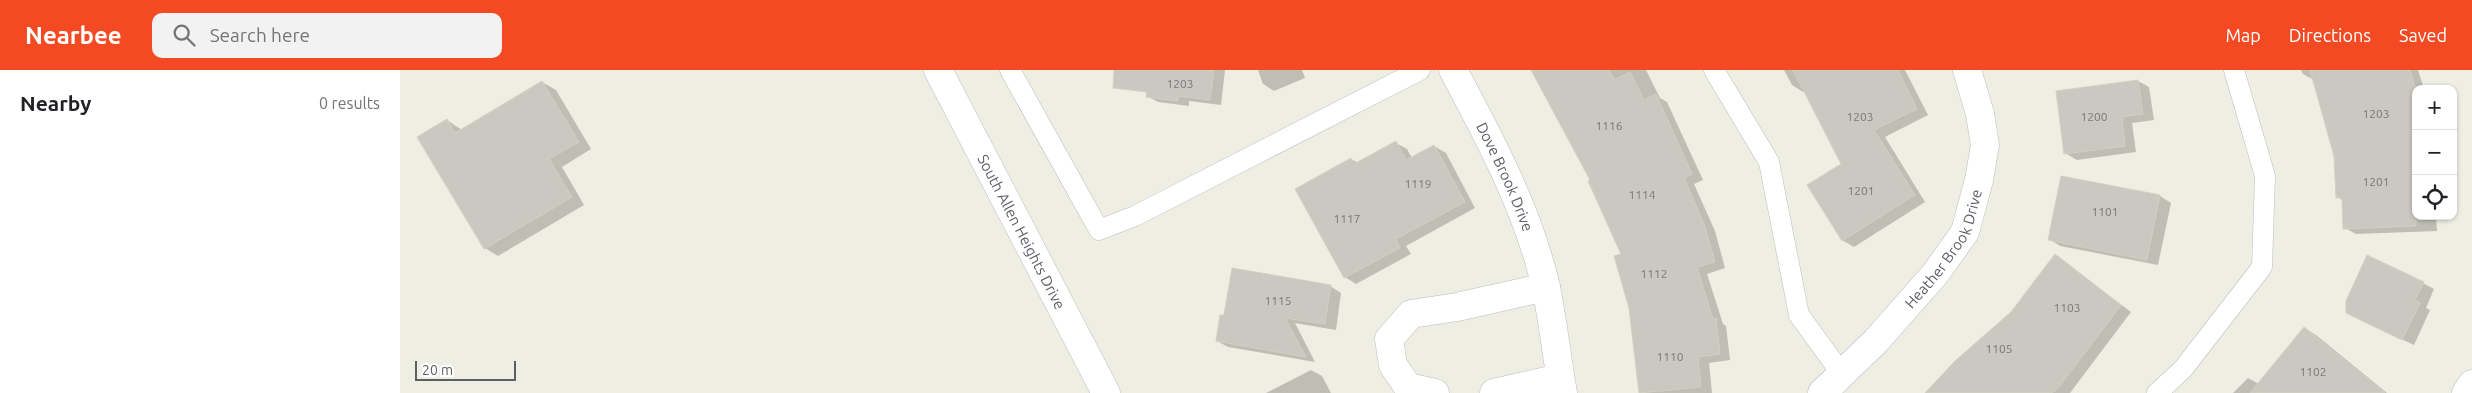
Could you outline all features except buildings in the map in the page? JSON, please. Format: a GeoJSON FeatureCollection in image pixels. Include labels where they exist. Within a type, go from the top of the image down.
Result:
{"type":"FeatureCollection","features":[{"type":"Feature","properties":{"kind":"street","name":"South Allen Heights Drive"},"geometry":{"type":"LineString","coordinates":[[938,70],[1106,393]]}},
{"type":"Feature","properties":{"kind":"street","name":"Dove Brook Drive"},"geometry":{"type":"LineString","coordinates":[[1453,70],[1483,126],[1510,184],[1530,235],[1546,287],[1562,385],[1494,393]]}},
{"type":"Feature","properties":{"kind":"street","name":"Heather Brook Drive"},"geometry":{"type":"LineString","coordinates":[[1822,393],[1876,341],[1936,274],[1965,232],[1979,180],[1984,145],[1980,114],[1967,70]]}},
{"type":"Feature","properties":{"kind":"street"},"geometry":{"type":"LineString","coordinates":[[1435,393],[1408,387],[1393,365],[1390,339],[1411,314],[1457,307],[1546,287]]}},
{"type":"Feature","properties":{"kind":"street"},"geometry":{"type":"LineString","coordinates":[[2466,393],[2472,384]]}},
{"type":"Feature","properties":{"kind":"lane"},"geometry":{"type":"LineString","coordinates":[[1010,70],[1099,230],[1135,216],[1420,70]]}},
{"type":"Feature","properties":{"kind":"lane"},"geometry":{"type":"LineString","coordinates":[[1714,70],[1769,162],[1799,315],[1842,374]]}},
{"type":"Feature","properties":{"kind":"lane"},"geometry":{"type":"LineString","coordinates":[[2157,393],[2183,369],[2262,267],[2266,176],[2234,70]]}}]}
